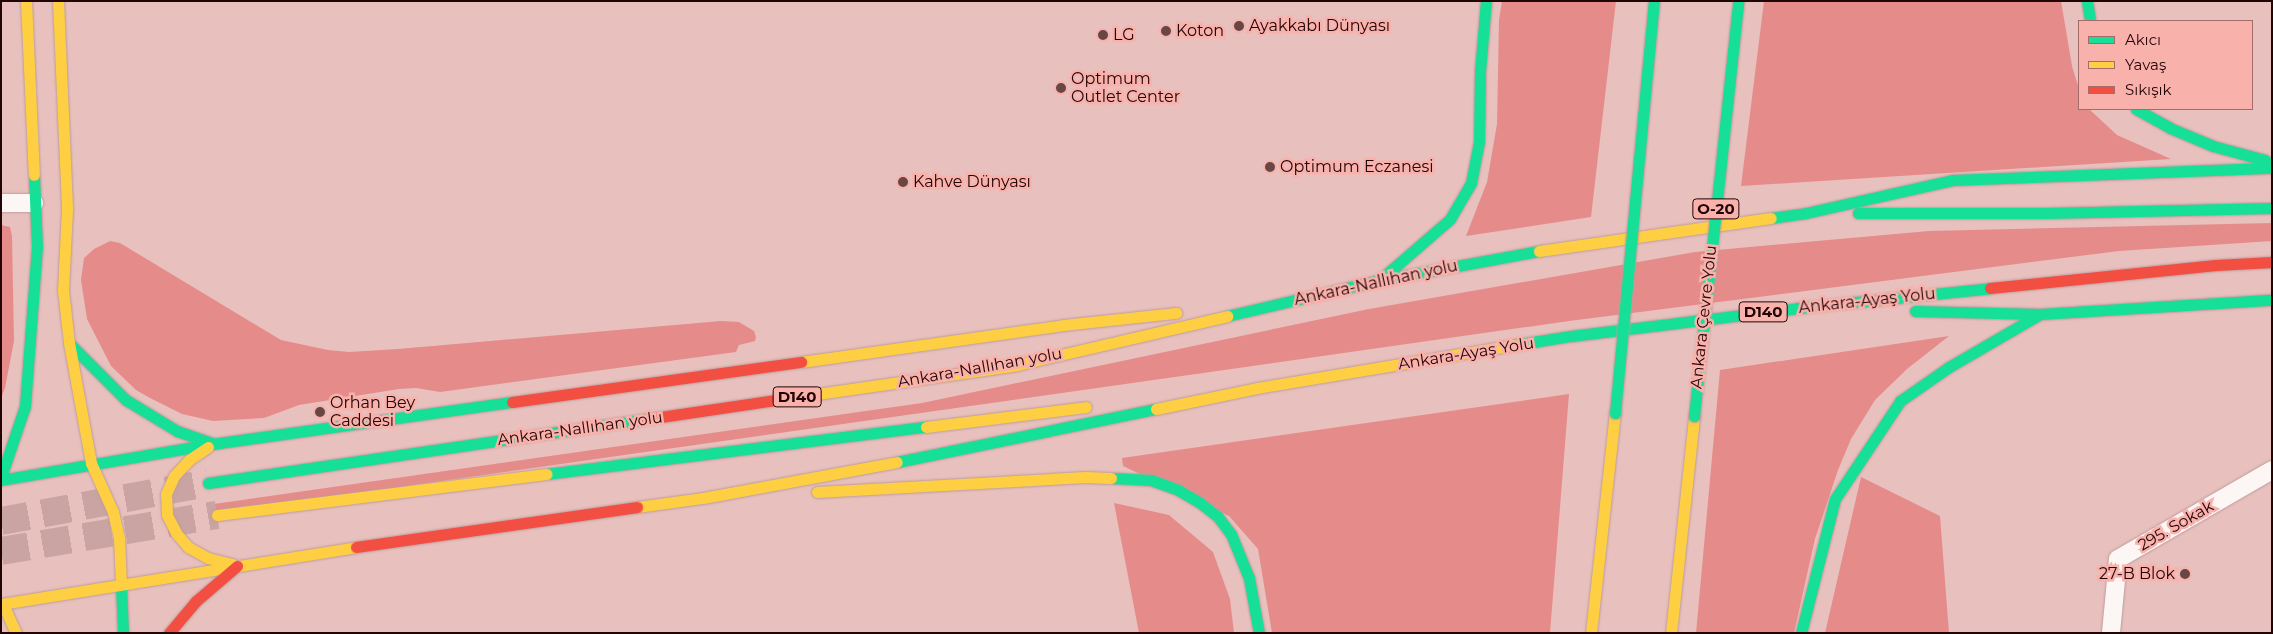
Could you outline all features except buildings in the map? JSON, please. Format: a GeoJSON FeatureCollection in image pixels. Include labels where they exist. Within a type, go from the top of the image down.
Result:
{"type":"FeatureCollection","features":[{"type":"Feature","properties":{"kind":"main road"},"geometry":{"type":"LineString","coordinates":[[26,1],[69,343],[91,463],[113,512],[119,537],[123,633]]}},
{"type":"Feature","properties":{"kind":"main road"},"geometry":{"type":"LineString","coordinates":[[58,1],[52,207],[37,247],[25,406],[1,479],[212,444],[1063,325],[1277,303]]}},
{"type":"Feature","properties":{"kind":"main road"},"geometry":{"type":"LineString","coordinates":[[1381,280],[1450,219],[1471,183],[1479,142],[1480,71],[1486,1]]}},
{"type":"Feature","properties":{"kind":"main road"},"geometry":{"type":"LineString","coordinates":[[1592,633],[1654,1]]}},
{"type":"Feature","properties":{"kind":"main road","name":"Ankara Çevre Yolu"},"geometry":{"type":"LineString","coordinates":[[1671,633],[1738,1]]}},
{"type":"Feature","properties":{"kind":"main road"},"geometry":{"type":"LineString","coordinates":[[2087,1],[2090,20]]}},
{"type":"Feature","properties":{"kind":"main road"},"geometry":{"type":"LineString","coordinates":[[2138,110],[2170,128],[2213,146],[2272,162]]}},
{"type":"Feature","properties":{"kind":"main road"},"geometry":{"type":"LineString","coordinates":[[1806,214],[1953,180],[2272,168]]}},
{"type":"Feature","properties":{"kind":"main road","name":"D140"},"geometry":{"type":"LineString","coordinates":[[1806,214],[2037,213],[2272,208]]}},
{"type":"Feature","properties":{"kind":"main road","name":"Ankara-Nallıhan yolu"},"geometry":{"type":"LineString","coordinates":[[208,483],[1018,365],[1381,280],[1581,243],[1806,214]]}},
{"type":"Feature","properties":{"kind":"main road","name":"Ankara-Ayaş Yolu"},"geometry":{"type":"LineString","coordinates":[[1257,388],[1571,336],[1798,308],[2216,265],[2272,262]]}},
{"type":"Feature","properties":{"kind":"main road"},"geometry":{"type":"LineString","coordinates":[[1798,308],[2040,314],[2272,300]]}},
{"type":"Feature","properties":{"kind":"main road"},"geometry":{"type":"LineString","coordinates":[[1801,633],[1836,499],[1900,400],[1949,367],[2040,314]]}},
{"type":"Feature","properties":{"kind":"main road"},"geometry":{"type":"LineString","coordinates":[[69,343],[126,400],[177,432],[212,444]]}},
{"type":"Feature","properties":{"kind":"main road"},"geometry":{"type":"LineString","coordinates":[[16,633],[2,602],[238,565],[703,498],[893,463],[1257,388]]}},
{"type":"Feature","properties":{"kind":"main road","name":"D140"},"geometry":{"type":"LineString","coordinates":[[1130,402],[1257,388]]}},
{"type":"Feature","properties":{"kind":"main road"},"geometry":{"type":"LineString","coordinates":[[217,515],[1101,405]]}},
{"type":"Feature","properties":{"kind":"main road"},"geometry":{"type":"LineString","coordinates":[[212,444],[189,460],[174,476],[166,494],[167,515],[176,533],[188,547],[208,558],[238,565]]}},
{"type":"Feature","properties":{"kind":"main road"},"geometry":{"type":"LineString","coordinates":[[703,498],[1085,477],[1151,480],[1178,490],[1199,502],[1218,517],[1231,534],[1248,578],[1259,633]]}},
{"type":"Feature","properties":{"kind":"main road"},"geometry":{"type":"LineString","coordinates":[[169,633],[196,601],[238,565]]}},
{"type":"Feature","properties":{"kind":"street"},"geometry":{"type":"LineString","coordinates":[[1,203],[52,207]]}},
{"type":"Feature","properties":{"kind":"street","name":"295. Sokak"},"geometry":{"type":"LineString","coordinates":[[2111,633],[2118,559],[2272,470]]}},
{"type":"Feature","properties":{"kind":"shaded area"},"geometry":{"type":"Polygon","coordinates":[[[1502,1],[1616,1],[1591,217],[1466,236],[1487,182],[1497,124],[1499,20],[1502,1]]]}},
{"type":"Feature","properties":{"kind":"shaded area"},"geometry":{"type":"Polygon","coordinates":[[[1764,1],[2061,1],[2072,66],[2078,86],[2078,110],[2090,110],[2117,135],[2171,159],[1741,186],[1764,1]]]}},
{"type":"Feature","properties":{"kind":"shaded area"},"geometry":{"type":"Polygon","coordinates":[[[2272,223],[2272,241],[2119,251],[1569,321],[216,513],[214,504],[922,403],[1369,309],[1695,252],[1929,231],[2272,223]]]}},
{"type":"Feature","properties":{"kind":"shaded area"},"geometry":{"type":"Polygon","coordinates":[[[1,225],[10,227],[12,236],[14,341],[5,388],[1,398],[1,225]]]}},
{"type":"Feature","properties":{"kind":"shaded area"},"geometry":{"type":"Polygon","coordinates":[[[110,241],[120,243],[281,340],[328,350],[349,352],[398,349],[721,321],[739,322],[754,331],[756,337],[755,341],[739,345],[736,352],[440,392],[416,388],[399,389],[299,405],[264,418],[213,421],[182,414],[150,398],[136,390],[111,366],[87,319],[81,280],[84,258],[94,249],[110,241]]]}},
{"type":"Feature","properties":{"kind":"shaded area"},"geometry":{"type":"Polygon","coordinates":[[[1949,336],[1907,369],[1875,400],[1851,439],[1838,470],[1815,539],[1794,633],[1696,633],[1720,370],[1949,336]]]}},
{"type":"Feature","properties":{"kind":"shaded area"},"geometry":{"type":"Polygon","coordinates":[[[1569,394],[1550,633],[1272,633],[1258,549],[1229,516],[1123,466],[1122,458],[1569,394]]]}},
{"type":"Feature","properties":{"kind":"shaded area"},"geometry":{"type":"Polygon","coordinates":[[[1861,477],[1940,516],[1949,633],[1825,633],[1861,477]]]}},
{"type":"Feature","properties":{"kind":"shaded area"},"geometry":{"type":"Polygon","coordinates":[[[1114,503],[1169,515],[1213,552],[1230,599],[1234,633],[1139,633],[1114,503]]]}},
{"type":"Feature","properties":{"kind":"tunnel"},"geometry":{"type":"LineString","coordinates":[[1,521],[208,483]]}},
{"type":"Feature","properties":{"kind":"tunnel"},"geometry":{"type":"LineString","coordinates":[[1,551],[217,515]]}},
{"type":"Feature","properties":{"kind":"traffic: fast"},"geometry":{"type":"LineString","coordinates":[[1381,279],[1450,219],[1471,183],[1479,142],[1480,71],[1486,1]]}},
{"type":"Feature","properties":{"kind":"traffic: fast"},"geometry":{"type":"LineString","coordinates":[[1615,413],[1654,1]]}},
{"type":"Feature","properties":{"kind":"traffic: fast"},"geometry":{"type":"LineString","coordinates":[[1694,416],[1738,1]]}},
{"type":"Feature","properties":{"kind":"traffic: fast"},"geometry":{"type":"LineString","coordinates":[[2087,1],[2090,20]]}},
{"type":"Feature","properties":{"kind":"traffic: fast"},"geometry":{"type":"LineString","coordinates":[[2138,110],[2170,128],[2213,146],[2265,160]]}},
{"type":"Feature","properties":{"kind":"traffic: fast"},"geometry":{"type":"LineString","coordinates":[[1771,218],[1806,213],[1953,180],[2272,168]]}},
{"type":"Feature","properties":{"kind":"traffic: fast"},"geometry":{"type":"LineString","coordinates":[[1,477],[25,406],[37,247],[34,175]]}},
{"type":"Feature","properties":{"kind":"traffic: fast"},"geometry":{"type":"LineString","coordinates":[[1858,213],[2047,213],[2272,208]]}},
{"type":"Feature","properties":{"kind":"traffic: fast"},"geometry":{"type":"LineString","coordinates":[[1227,316],[1381,280],[1539,251]]}},
{"type":"Feature","properties":{"kind":"traffic: fast"},"geometry":{"type":"LineString","coordinates":[[1514,345],[1571,336],[1798,308],[1990,288]]}},
{"type":"Feature","properties":{"kind":"traffic: fast"},"geometry":{"type":"LineString","coordinates":[[1915,311],[2040,314],[2272,300]]}},
{"type":"Feature","properties":{"kind":"traffic: fast"},"geometry":{"type":"LineString","coordinates":[[1801,633],[1835,499],[1900,401],[1949,367],[2040,314]]}},
{"type":"Feature","properties":{"kind":"traffic: fast"},"geometry":{"type":"LineString","coordinates":[[69,343],[126,400],[177,431],[211,443]]}},
{"type":"Feature","properties":{"kind":"traffic: fast"},"geometry":{"type":"LineString","coordinates":[[1,480],[212,444],[512,402]]}},
{"type":"Feature","properties":{"kind":"traffic: fast"},"geometry":{"type":"LineString","coordinates":[[897,462],[1156,409]]}},
{"type":"Feature","properties":{"kind":"traffic: fast"},"geometry":{"type":"LineString","coordinates":[[208,483],[647,419]]}},
{"type":"Feature","properties":{"kind":"traffic: fast"},"geometry":{"type":"LineString","coordinates":[[546,474],[926,427]]}},
{"type":"Feature","properties":{"kind":"traffic: fast"},"geometry":{"type":"LineString","coordinates":[[1111,478],[1151,480],[1178,490],[1199,502],[1218,517],[1231,534],[1249,578],[1259,633]]}},
{"type":"Feature","properties":{"kind":"traffic: fast"},"geometry":{"type":"LineString","coordinates":[[121,584],[123,633]]}},
{"type":"Feature","properties":{"kind":"traffic: slow"},"geometry":{"type":"LineString","coordinates":[[26,1],[34,175]]}},
{"type":"Feature","properties":{"kind":"traffic: slow"},"geometry":{"type":"LineString","coordinates":[[58,1],[67,209],[63,290],[69,343],[91,463]]}},
{"type":"Feature","properties":{"kind":"traffic: slow"},"geometry":{"type":"LineString","coordinates":[[1539,251],[1771,218]]}},
{"type":"Feature","properties":{"kind":"traffic: slow"},"geometry":{"type":"LineString","coordinates":[[801,362],[1063,325],[1176,313]]}},
{"type":"Feature","properties":{"kind":"traffic: slow"},"geometry":{"type":"LineString","coordinates":[[803,396],[1017,365],[1227,316]]}},
{"type":"Feature","properties":{"kind":"traffic: slow"},"geometry":{"type":"LineString","coordinates":[[1156,409],[1257,388],[1514,345]]}},
{"type":"Feature","properties":{"kind":"traffic: slow"},"geometry":{"type":"LineString","coordinates":[[926,427],[1086,407]]}},
{"type":"Feature","properties":{"kind":"traffic: slow"},"geometry":{"type":"LineString","coordinates":[[1591,633],[1615,413]]}},
{"type":"Feature","properties":{"kind":"traffic: slow"},"geometry":{"type":"LineString","coordinates":[[1671,633],[1694,416]]}},
{"type":"Feature","properties":{"kind":"traffic: slow"},"geometry":{"type":"LineString","coordinates":[[208,447],[189,460],[174,476],[166,494],[167,515],[176,533],[188,547],[208,558],[232,564]]}},
{"type":"Feature","properties":{"kind":"traffic: slow"},"geometry":{"type":"LineString","coordinates":[[637,507],[703,498],[897,462]]}},
{"type":"Feature","properties":{"kind":"traffic: slow"},"geometry":{"type":"LineString","coordinates":[[91,463],[113,512],[119,537],[121,584]]}},
{"type":"Feature","properties":{"kind":"traffic: slow"},"geometry":{"type":"LineString","coordinates":[[217,515],[546,474]]}},
{"type":"Feature","properties":{"kind":"traffic: slow"},"geometry":{"type":"LineString","coordinates":[[817,492],[1085,477],[1111,478]]}},
{"type":"Feature","properties":{"kind":"traffic: slow"},"geometry":{"type":"LineString","coordinates":[[1,604],[356,547]]}},
{"type":"Feature","properties":{"kind":"traffic: slow"},"geometry":{"type":"LineString","coordinates":[[3,604],[16,633]]}},
{"type":"Feature","properties":{"kind":"traffic: jam"},"geometry":{"type":"LineString","coordinates":[[1990,288],[2216,265],[2272,262]]}},
{"type":"Feature","properties":{"kind":"traffic: jam"},"geometry":{"type":"LineString","coordinates":[[512,402],[801,362]]}},
{"type":"Feature","properties":{"kind":"traffic: jam"},"geometry":{"type":"LineString","coordinates":[[647,419],[803,396]]}},
{"type":"Feature","properties":{"kind":"traffic: jam"},"geometry":{"type":"LineString","coordinates":[[356,547],[637,507]]}},
{"type":"Feature","properties":{"kind":"traffic: jam"},"geometry":{"type":"LineString","coordinates":[[169,633],[196,601],[237,566]]}},
{"type":"Feature","properties":{"kind":"place","name":"Ayakkabı Dünyası"},"geometry":{"type":"Point","coordinates":[1239,26]}},
{"type":"Feature","properties":{"kind":"place","name":"Koton"},"geometry":{"type":"Point","coordinates":[1166,31]}},
{"type":"Feature","properties":{"kind":"place","name":"LG"},"geometry":{"type":"Point","coordinates":[1103,35]}},
{"type":"Feature","properties":{"kind":"place","name":"Optimum Outlet Center"},"geometry":{"type":"Point","coordinates":[1061,88]}},
{"type":"Feature","properties":{"kind":"place","name":"Optimum Eczanesi"},"geometry":{"type":"Point","coordinates":[1270,167]}},
{"type":"Feature","properties":{"kind":"place","name":"Kahve Dünyası"},"geometry":{"type":"Point","coordinates":[903,182]}},
{"type":"Feature","properties":{"kind":"place","name":"Orhan Bey Caddesi"},"geometry":{"type":"Point","coordinates":[320,412]}},
{"type":"Feature","properties":{"kind":"place","name":"27-B Blok"},"geometry":{"type":"Point","coordinates":[2185,574]}}]}
